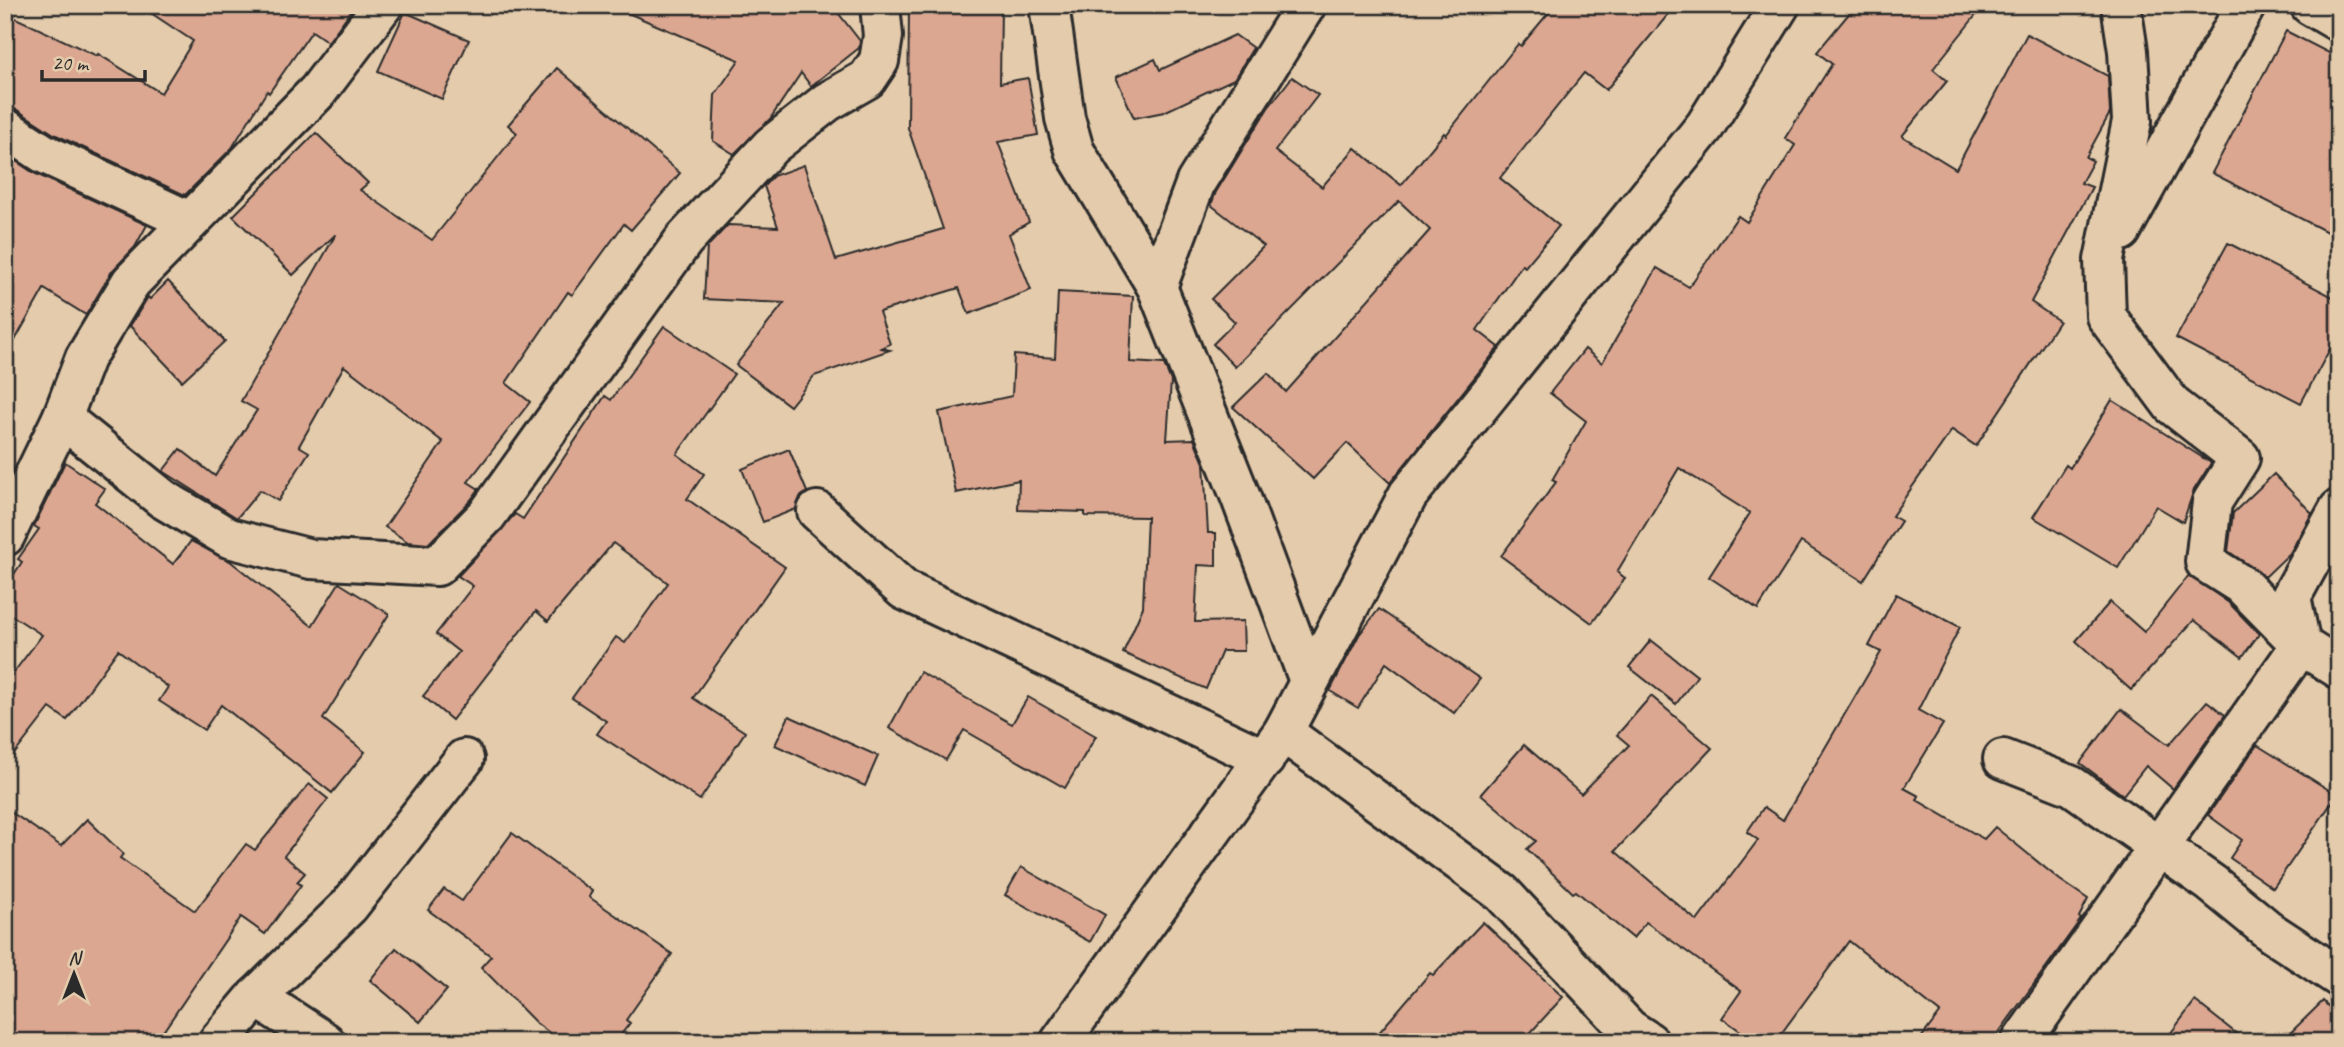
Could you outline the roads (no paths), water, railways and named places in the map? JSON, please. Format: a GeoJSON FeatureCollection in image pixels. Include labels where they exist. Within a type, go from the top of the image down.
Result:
{"type":"FeatureCollection","features":[{"type":"Feature","properties":{"kind":"street"},"geometry":{"type":"LineString","coordinates":[[5,536],[62,418],[85,358],[131,282],[318,92],[383,5]]}},
{"type":"Feature","properties":{"kind":"street"},"geometry":{"type":"LineString","coordinates":[[62,418],[163,499],[229,538],[311,559],[438,566],[487,515],[684,240],[771,146],[827,102],[867,79],[880,61],[883,36],[880,5]]}},
{"type":"Feature","properties":{"kind":"street"},"geometry":{"type":"LineString","coordinates":[[1049,5],[1065,118],[1074,150],[1157,287],[1241,498],[1309,681]]}},
{"type":"Feature","properties":{"kind":"street"},"geometry":{"type":"LineString","coordinates":[[1157,287],[1196,182],[1306,5]]}},
{"type":"Feature","properties":{"kind":"street"},"geometry":{"type":"LineString","coordinates":[[1060,1042],[1274,745],[1408,495],[1705,126],[1780,5]]}},
{"type":"Feature","properties":{"kind":"street"},"geometry":{"type":"LineString","coordinates":[[2121,5],[2128,51],[2132,121],[2104,260],[2106,316],[2172,405],[2240,458],[2212,502],[2205,562],[2243,586],[2301,645],[2339,668]]}},
{"type":"Feature","properties":{"kind":"street"},"geometry":{"type":"LineString","coordinates":[[2104,260],[2246,5]]}},
{"type":"Feature","properties":{"kind":"street"},"geometry":{"type":"LineString","coordinates":[[2310,5],[2339,22]]}},
{"type":"Feature","properties":{"kind":"street"},"geometry":{"type":"LineString","coordinates":[[5,128],[43,153],[189,221]]}},
{"type":"Feature","properties":{"kind":"street"},"geometry":{"type":"LineString","coordinates":[[2021,1042],[2301,645],[2291,597],[2339,509]]}},
{"type":"Feature","properties":{"kind":"street"},"geometry":{"type":"LineString","coordinates":[[817,511],[904,590],[1274,745],[1502,893],[1629,1029],[1649,1042]]}},
{"type":"Feature","properties":{"kind":"street"},"geometry":{"type":"LineString","coordinates":[[218,1042],[256,997],[349,906],[464,758]]}},
{"type":"Feature","properties":{"kind":"street"},"geometry":{"type":"LineString","coordinates":[[2003,759],[2072,786],[2211,883],[2272,933],[2339,977]]}},
{"type":"Feature","properties":{"kind":"street"},"geometry":{"type":"LineString","coordinates":[[256,997],[325,1042]]}}]}
